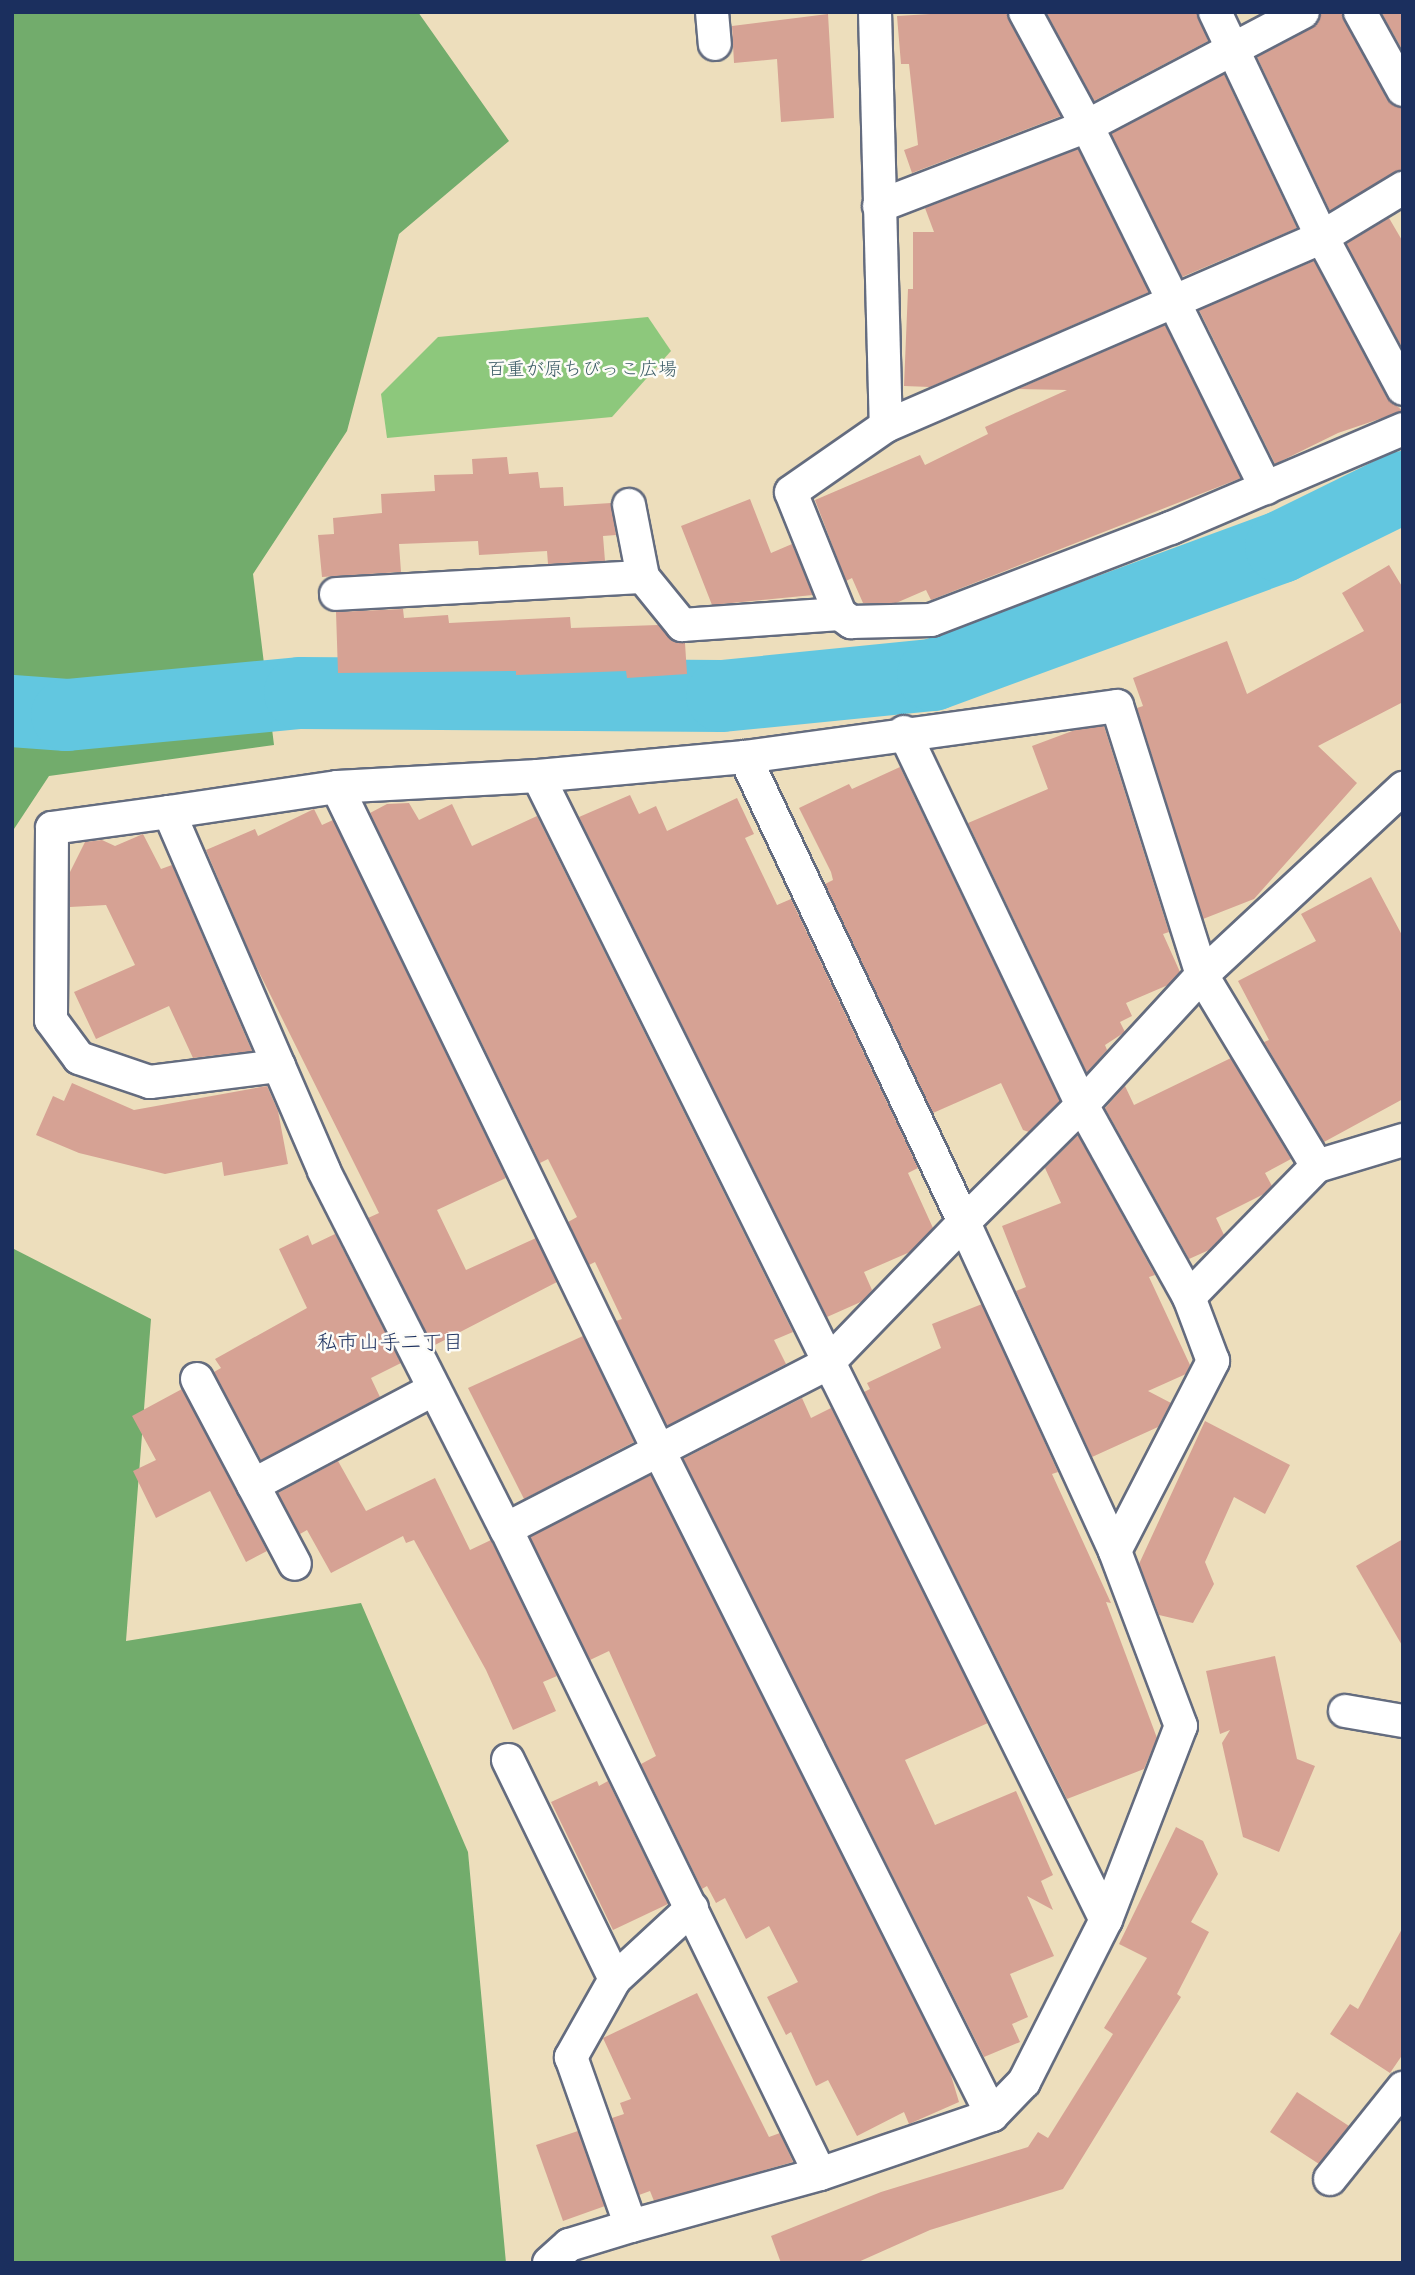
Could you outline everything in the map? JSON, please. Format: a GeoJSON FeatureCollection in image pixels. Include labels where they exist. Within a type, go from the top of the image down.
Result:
{"type":"FeatureCollection","features":[{"type":"Feature","properties":{"kind":"street"},"geometry":{"type":"LineString","coordinates":[[712,12],[715,44]]}},
{"type":"Feature","properties":{"kind":"street"},"geometry":{"type":"LineString","coordinates":[[875,12],[886,426]]}},
{"type":"Feature","properties":{"kind":"street"},"geometry":{"type":"LineString","coordinates":[[1025,12],[1087,126],[1265,488]]}},
{"type":"Feature","properties":{"kind":"street"},"geometry":{"type":"LineString","coordinates":[[1215,12],[1322,237],[1403,389]]}},
{"type":"Feature","properties":{"kind":"street"},"geometry":{"type":"LineString","coordinates":[[879,206],[1087,126],[1303,12]]}},
{"type":"Feature","properties":{"kind":"street"},"geometry":{"type":"LineString","coordinates":[[1360,12],[1403,90]]}},
{"type":"Feature","properties":{"kind":"street"},"geometry":{"type":"LineString","coordinates":[[1403,188],[1322,237],[886,426],[791,492],[840,614],[851,622],[931,620],[1265,488],[1403,429]]}},
{"type":"Feature","properties":{"kind":"street"},"geometry":{"type":"LineString","coordinates":[[629,505],[643,577],[682,625],[840,614]]}},
{"type":"Feature","properties":{"kind":"street"},"geometry":{"type":"LineString","coordinates":[[336,594],[643,577]]}},
{"type":"Feature","properties":{"kind":"street"},"geometry":{"type":"LineString","coordinates":[[278,1066],[150,1082],[79,1058],[51,1020],[52,828],[337,787],[538,776],[745,757],[904,732],[1117,706],[1202,975],[1317,1166]]}},
{"type":"Feature","properties":{"kind":"street"},"geometry":{"type":"LineString","coordinates":[[904,732],[1082,1105],[1189,1297],[1213,1361],[1115,1551]]}},
{"type":"Feature","properties":{"kind":"street"},"geometry":{"type":"LineString","coordinates":[[549,2263],[569,2245],[820,2174],[992,2115],[1024,2082],[1107,1920],[1181,1726],[1115,1551],[745,757]]}},
{"type":"Feature","properties":{"kind":"street"},"geometry":{"type":"LineString","coordinates":[[538,776],[827,1364],[1107,1920]]}},
{"type":"Feature","properties":{"kind":"street"},"geometry":{"type":"LineString","coordinates":[[337,787],[659,1451],[992,2115]]}},
{"type":"Feature","properties":{"kind":"street"},"geometry":{"type":"LineString","coordinates":[[506,1529],[827,1364],[1082,1105],[1202,975],[1403,788]]}},
{"type":"Feature","properties":{"kind":"street"},"geometry":{"type":"LineString","coordinates":[[169,812],[324,1171],[506,1529],[820,2174]]}},
{"type":"Feature","properties":{"kind":"street"},"geometry":{"type":"LineString","coordinates":[[1189,1297],[1317,1166],[1403,1140]]}},
{"type":"Feature","properties":{"kind":"street"},"geometry":{"type":"LineString","coordinates":[[197,1379],[295,1564]]}},
{"type":"Feature","properties":{"kind":"street"},"geometry":{"type":"LineString","coordinates":[[253,1485],[434,1389]]}},
{"type":"Feature","properties":{"kind":"street"},"geometry":{"type":"LineString","coordinates":[[1345,1711],[1403,1721]]}},
{"type":"Feature","properties":{"kind":"street"},"geometry":{"type":"LineString","coordinates":[[508,1760],[615,1979]]}},
{"type":"Feature","properties":{"kind":"street"},"geometry":{"type":"LineString","coordinates":[[631,2226],[571,2057],[615,1979],[692,1908]]}},
{"type":"Feature","properties":{"kind":"street"},"geometry":{"type":"LineString","coordinates":[[1330,2179],[1403,2088]]}},
{"type":"Feature","properties":{"kind":"green space"},"geometry":{"type":"Polygon","coordinates":[[[12,12],[418,12],[509,141],[399,234],[347,431],[253,574],[274,745],[49,776],[12,832],[12,12]]]}},
{"type":"Feature","properties":{"kind":"green space","name":"百重が原ちびっこ広場"},"geometry":{"type":"Polygon","coordinates":[[[648,317],[671,351],[612,417],[387,438],[381,394],[438,337],[648,317]]]}},
{"type":"Feature","properties":{"kind":"green space"},"geometry":{"type":"Polygon","coordinates":[[[12,1248],[151,1319],[126,1641],[361,1603],[468,1852],[506,2263],[12,2263],[12,1248]]]}},
{"type":"Feature","properties":{"kind":"building"},"geometry":{"type":"Polygon","coordinates":[[[1007,12],[1061,116],[912,173],[904,150],[918,145],[909,64],[901,64],[897,16],[1007,12]]]}},
{"type":"Feature","properties":{"kind":"building"},"geometry":{"type":"Polygon","coordinates":[[[1046,12],[1197,12],[1208,41],[1094,101],[1046,12]]]}},
{"type":"Feature","properties":{"kind":"building"},"geometry":{"type":"Polygon","coordinates":[[[1321,12],[1342,12],[1387,99],[1403,108],[1403,170],[1330,211],[1257,57],[1312,28],[1321,12]]]}},
{"type":"Feature","properties":{"kind":"building"},"geometry":{"type":"Polygon","coordinates":[[[1381,12],[1403,12],[1403,51],[1381,12]]]}},
{"type":"Feature","properties":{"kind":"building"},"geometry":{"type":"Polygon","coordinates":[[[828,14],[834,118],[781,122],[777,59],[734,63],[732,26],[828,14]]]}},
{"type":"Feature","properties":{"kind":"building"},"geometry":{"type":"Polygon","coordinates":[[[1224,74],[1297,228],[1182,277],[1111,134],[1224,74]]]}},
{"type":"Feature","properties":{"kind":"building"},"geometry":{"type":"Polygon","coordinates":[[[1078,149],[1149,292],[930,387],[904,386],[908,289],[913,289],[913,232],[934,232],[925,208],[1078,149]]]}},
{"type":"Feature","properties":{"kind":"building"},"geometry":{"type":"Polygon","coordinates":[[[1389,218],[1403,242],[1403,349],[1346,244],[1389,218]]]}},
{"type":"Feature","properties":{"kind":"building"},"geometry":{"type":"Polygon","coordinates":[[[1314,261],[1387,398],[1403,411],[1338,433],[1275,464],[1199,310],[1314,261]]]}},
{"type":"Feature","properties":{"kind":"building"},"geometry":{"type":"Polygon","coordinates":[[[1165,325],[1241,478],[931,600],[926,590],[896,603],[863,603],[852,578],[846,581],[815,500],[920,455],[925,465],[988,434],[985,427],[1067,390],[1018,389],[1165,325]]]}},
{"type":"Feature","properties":{"kind":"building"},"geometry":{"type":"Polygon","coordinates":[[[507,457],[509,474],[538,472],[540,488],[563,487],[564,506],[611,503],[616,535],[603,536],[605,561],[548,564],[547,551],[479,555],[478,541],[399,544],[401,572],[322,577],[318,535],[334,534],[333,518],[382,513],[381,494],[435,491],[434,475],[473,474],[472,459],[507,457]]]}},
{"type":"Feature","properties":{"kind":"building"},"geometry":{"type":"Polygon","coordinates":[[[750,499],[771,553],[792,544],[813,595],[712,605],[681,526],[750,499]]]}},
{"type":"Feature","properties":{"kind":"building"},"geometry":{"type":"Polygon","coordinates":[[[1389,565],[1403,588],[1403,702],[1318,746],[1357,783],[1254,899],[1203,919],[1137,708],[1143,706],[1133,678],[1227,641],[1247,694],[1364,631],[1342,593],[1389,565]]]}},
{"type":"Feature","properties":{"kind":"building"},"geometry":{"type":"Polygon","coordinates":[[[403,609],[404,618],[448,615],[449,623],[570,617],[571,628],[658,625],[674,642],[685,643],[687,674],[627,678],[626,671],[516,675],[516,671],[338,673],[336,612],[403,609]]]}},
{"type":"Feature","properties":{"kind":"building"},"geometry":{"type":"Polygon","coordinates":[[[1104,726],[1169,932],[1163,934],[1180,972],[1168,985],[1126,1003],[1132,1016],[1120,1022],[1125,1032],[1105,1045],[1107,1050],[1087,1073],[968,823],[1048,789],[1032,746],[1075,730],[1104,726]]]}},
{"type":"Feature","properties":{"kind":"building"},"geometry":{"type":"Polygon","coordinates":[[[900,767],[1060,1101],[1029,1132],[1023,1130],[1001,1083],[933,1113],[825,884],[833,880],[831,872],[799,808],[849,784],[852,789],[900,767]]]}},
{"type":"Feature","properties":{"kind":"building"},"geometry":{"type":"Polygon","coordinates":[[[630,795],[639,814],[656,806],[667,831],[737,798],[754,834],[745,838],[777,905],[791,899],[918,1168],[908,1173],[933,1228],[910,1252],[864,1272],[872,1290],[863,1301],[827,1317],[579,817],[630,795]]]}},
{"type":"Feature","properties":{"kind":"building"},"geometry":{"type":"Polygon","coordinates":[[[409,803],[419,820],[452,804],[472,846],[537,816],[793,1332],[774,1340],[786,1364],[667,1426],[616,1321],[622,1319],[595,1262],[589,1265],[568,1222],[577,1217],[548,1159],[540,1163],[370,813],[387,804],[409,803]]]}},
{"type":"Feature","properties":{"kind":"building"},"geometry":{"type":"Polygon","coordinates":[[[314,809],[322,825],[333,820],[506,1178],[437,1210],[466,1270],[536,1238],[557,1282],[433,1346],[368,1218],[379,1213],[251,956],[206,850],[255,829],[258,836],[314,809]]]}},
{"type":"Feature","properties":{"kind":"building"},"geometry":{"type":"Polygon","coordinates":[[[143,834],[161,869],[172,865],[252,1051],[193,1058],[169,1006],[96,1039],[74,992],[135,965],[106,905],[70,907],[70,872],[85,842],[102,840],[115,846],[143,834]]]}},
{"type":"Feature","properties":{"kind":"building"},"geometry":{"type":"Polygon","coordinates":[[[1371,877],[1403,937],[1403,1099],[1324,1142],[1264,1042],[1269,1040],[1238,981],[1316,941],[1301,914],[1371,877]]]}},
{"type":"Feature","properties":{"kind":"building"},"geometry":{"type":"Polygon","coordinates":[[[1231,1058],[1291,1159],[1265,1173],[1272,1186],[1264,1194],[1216,1218],[1224,1235],[1209,1250],[1189,1259],[1105,1108],[1125,1086],[1134,1105],[1231,1058]]]}},
{"type":"Feature","properties":{"kind":"building"},"geometry":{"type":"Polygon","coordinates":[[[72,1083],[134,1110],[267,1086],[278,1111],[288,1164],[224,1176],[222,1162],[165,1174],[79,1153],[36,1135],[53,1096],[64,1101],[72,1083]]]}},
{"type":"Feature","properties":{"kind":"building"},"geometry":{"type":"Polygon","coordinates":[[[1078,1135],[1155,1275],[1149,1277],[1190,1365],[1186,1374],[1148,1391],[1171,1403],[1158,1427],[1092,1457],[1016,1291],[1026,1287],[1002,1226],[1061,1203],[1045,1168],[1078,1135]]]}},
{"type":"Feature","properties":{"kind":"building"},"geometry":{"type":"Polygon","coordinates":[[[335,1234],[401,1363],[371,1378],[380,1397],[261,1460],[214,1372],[221,1368],[215,1359],[307,1308],[279,1249],[308,1235],[312,1245],[335,1234]]]}},
{"type":"Feature","properties":{"kind":"building"},"geometry":{"type":"Polygon","coordinates":[[[982,1304],[1058,1472],[1052,1474],[1111,1603],[1106,1602],[1157,1738],[1144,1769],[1067,1799],[864,1392],[870,1389],[867,1383],[941,1348],[932,1324],[982,1304]]]}},
{"type":"Feature","properties":{"kind":"building"},"geometry":{"type":"Polygon","coordinates":[[[583,1336],[634,1442],[524,1499],[468,1388],[583,1336]]]}},
{"type":"Feature","properties":{"kind":"building"},"geometry":{"type":"Polygon","coordinates":[[[182,1389],[267,1551],[246,1562],[210,1491],[156,1518],[133,1471],[156,1460],[132,1416],[182,1389]]]}},
{"type":"Feature","properties":{"kind":"building"},"geometry":{"type":"Polygon","coordinates":[[[802,1398],[811,1418],[831,1408],[988,1723],[905,1760],[935,1825],[1016,1791],[1053,1875],[1041,1881],[1053,1910],[1027,1896],[1054,1956],[1010,1974],[1028,2017],[1012,2024],[1020,2042],[984,2057],[683,1459],[802,1398]]]}},
{"type":"Feature","properties":{"kind":"building"},"geometry":{"type":"Polygon","coordinates":[[[1205,1421],[1290,1465],[1265,1514],[1234,1497],[1205,1562],[1214,1584],[1193,1623],[1159,1615],[1139,1564],[1205,1421]]]}},
{"type":"Feature","properties":{"kind":"building"},"geometry":{"type":"Polygon","coordinates":[[[338,1461],[366,1511],[435,1478],[470,1550],[491,1540],[557,1676],[543,1682],[556,1711],[513,1730],[486,1670],[414,1540],[406,1543],[403,1536],[331,1573],[307,1530],[300,1534],[278,1493],[338,1461]]]}},
{"type":"Feature","properties":{"kind":"building"},"geometry":{"type":"Polygon","coordinates":[[[651,1475],[950,2072],[959,2102],[909,2124],[904,2112],[857,2136],[828,2080],[816,2086],[791,2032],[786,2035],[767,1997],[798,1982],[769,1926],[746,1939],[725,1898],[716,1903],[707,1886],[702,1889],[641,1764],[656,1756],[609,1651],[590,1660],[530,1537],[651,1475]]]}},
{"type":"Feature","properties":{"kind":"building"},"geometry":{"type":"Polygon","coordinates":[[[1403,1539],[1403,1647],[1356,1566],[1403,1539]]]}},
{"type":"Feature","properties":{"kind":"building"},"geometry":{"type":"Polygon","coordinates":[[[1275,1656],[1297,1759],[1315,1766],[1279,1852],[1243,1837],[1222,1743],[1230,1730],[1220,1734],[1206,1671],[1275,1656]]]}},
{"type":"Feature","properties":{"kind":"building"},"geometry":{"type":"Polygon","coordinates":[[[597,1781],[599,1786],[608,1781],[668,1904],[613,1930],[551,1802],[597,1781]]]}},
{"type":"Feature","properties":{"kind":"building"},"geometry":{"type":"Polygon","coordinates":[[[1176,1827],[1203,1841],[1218,1874],[1191,1922],[1209,1932],[1177,1994],[1181,1997],[1063,2189],[930,2230],[856,2263],[781,2263],[771,2236],[881,2192],[1028,2147],[1038,2132],[1048,2138],[1113,2034],[1104,2028],[1147,1958],[1119,1944],[1176,1827]]]}},
{"type":"Feature","properties":{"kind":"building"},"geometry":{"type":"Polygon","coordinates":[[[1403,1927],[1403,2054],[1390,2073],[1330,2034],[1350,2004],[1358,2009],[1403,1927]]]}},
{"type":"Feature","properties":{"kind":"building"},"geometry":{"type":"Polygon","coordinates":[[[697,1993],[769,2137],[780,2133],[793,2162],[654,2201],[650,2191],[639,2195],[612,2118],[624,2114],[620,2103],[631,2099],[603,2038],[697,1993]]]}},
{"type":"Feature","properties":{"kind":"building"},"geometry":{"type":"Polygon","coordinates":[[[1297,2092],[1349,2126],[1319,2164],[1270,2132],[1297,2092]]]}},
{"type":"Feature","properties":{"kind":"building"},"geometry":{"type":"Polygon","coordinates":[[[578,2131],[605,2206],[563,2221],[536,2145],[578,2131]]]}},
{"type":"Feature","properties":{"kind":"waterway"},"geometry":{"type":"LineString","coordinates":[[12,711],[67,715],[300,693],[722,696],[933,675],[1281,547],[1403,487]]}},
{"type":"Feature","properties":{"kind":"district","name":"私市山手二丁目"},"geometry":{"type":"Point","coordinates":[390,1346]}}]}
